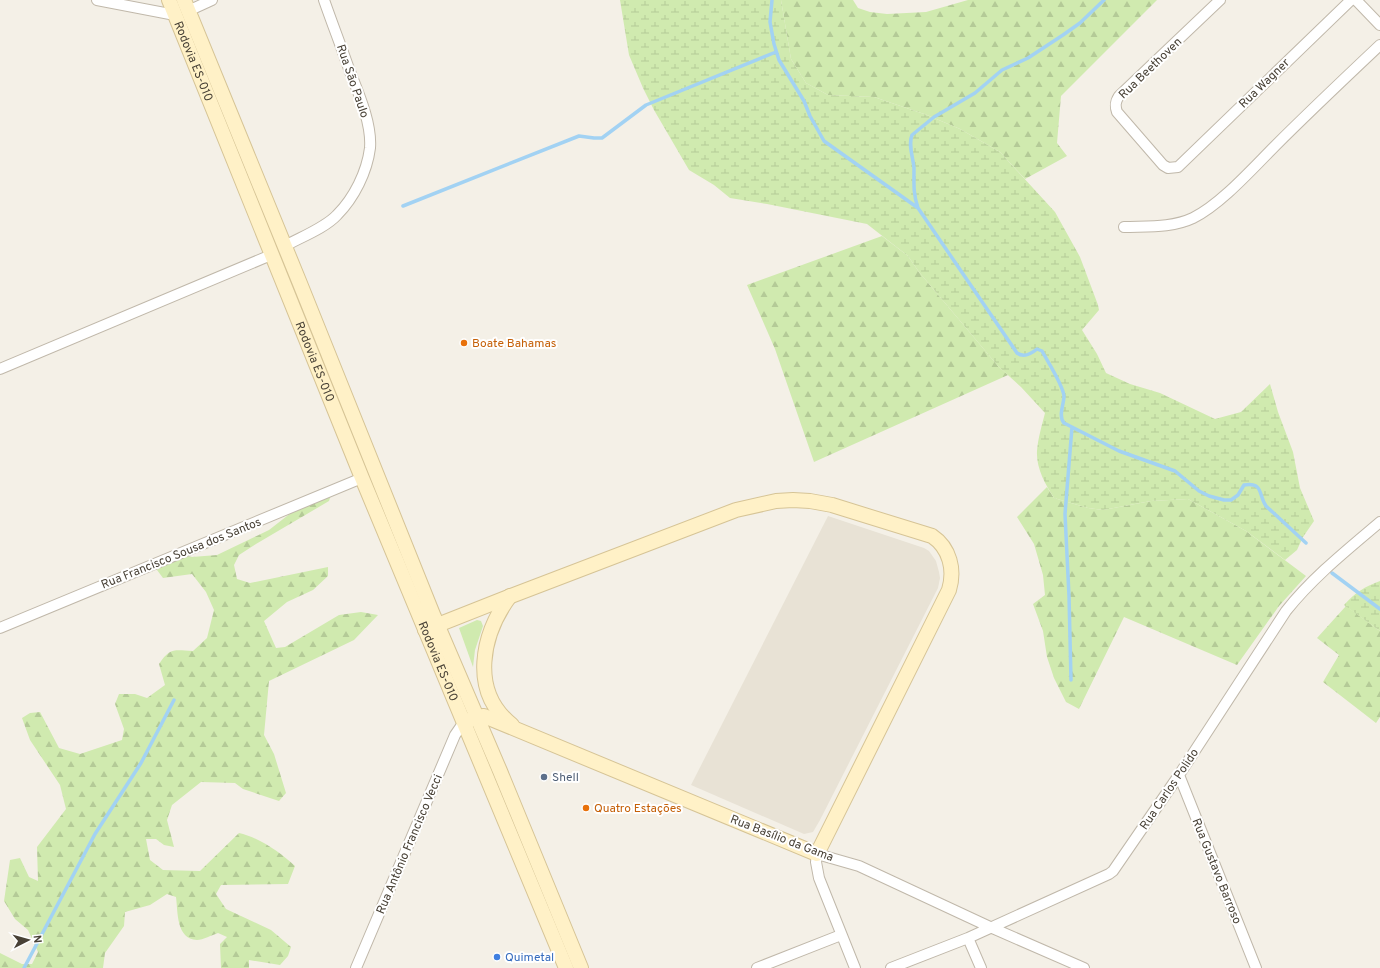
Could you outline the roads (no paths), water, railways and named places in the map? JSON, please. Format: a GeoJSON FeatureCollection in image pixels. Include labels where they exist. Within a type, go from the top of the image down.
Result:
{"type":"FeatureCollection","features":[{"type":"Feature","properties":{"kind":"main road","name":"Rodovia ES-010"},"geometry":{"type":"LineString","coordinates":[[169,0],[182,9],[285,246],[432,628],[464,722],[563,964]]}},
{"type":"Feature","properties":{"kind":"main road","name":"Rodovia ES-010"},"geometry":{"type":"LineString","coordinates":[[182,9],[272,255],[362,478],[432,628],[477,716],[581,968]]}},
{"type":"Feature","properties":{"kind":"main road"},"geometry":{"type":"LineString","coordinates":[[432,628],[511,596],[736,510],[776,501],[810,501],[832,505],[932,536],[938,541],[951,563],[952,582],[817,854]]}},
{"type":"Feature","properties":{"kind":"main road"},"geometry":{"type":"LineString","coordinates":[[511,596],[498,614],[492,628],[486,650],[484,668],[490,696],[496,708],[520,731]]}},
{"type":"Feature","properties":{"kind":"main road"},"geometry":{"type":"LineString","coordinates":[[464,722],[477,716]]}},
{"type":"Feature","properties":{"kind":"main road","name":"Rua Basílio da Gama"},"geometry":{"type":"LineString","coordinates":[[477,716],[484,716],[817,854]]}},
{"type":"Feature","properties":{"kind":"street"},"geometry":{"type":"LineString","coordinates":[[97,0],[182,9],[212,0]]}},
{"type":"Feature","properties":{"kind":"street","name":"Rua São Paulo"},"geometry":{"type":"LineString","coordinates":[[285,246],[329,222],[338,215],[354,194],[366,164],[370,147],[368,127],[362,103],[324,0]]}},
{"type":"Feature","properties":{"kind":"street","name":"Rua Beethoven"},"geometry":{"type":"LineString","coordinates":[[1178,167],[1168,168],[1163,165],[1117,112],[1115,107],[1116,101],[1119,96],[1220,0]]}},
{"type":"Feature","properties":{"kind":"street","name":"Rua Wagner"},"geometry":{"type":"LineString","coordinates":[[1178,167],[1351,0]]}},
{"type":"Feature","properties":{"kind":"street"},"geometry":{"type":"LineString","coordinates":[[1356,0],[1380,25]]}},
{"type":"Feature","properties":{"kind":"street"},"geometry":{"type":"LineString","coordinates":[[1124,227],[1165,226],[1180,223],[1193,218],[1209,208],[1237,184],[1380,45]]}},
{"type":"Feature","properties":{"kind":"street"},"geometry":{"type":"LineString","coordinates":[[0,369],[272,255]]}},
{"type":"Feature","properties":{"kind":"street","name":"Rua Francisco Sousa dos Santos"},"geometry":{"type":"LineString","coordinates":[[0,628],[362,478]]}},
{"type":"Feature","properties":{"kind":"street","name":"Rua Carlos Polido"},"geometry":{"type":"LineString","coordinates":[[891,968],[968,938],[1109,874],[1117,866],[1179,775],[1286,611],[1300,594],[1328,566],[1380,522]]}},
{"type":"Feature","properties":{"kind":"street","name":"Rua Antônio Francisco Vecci"},"geometry":{"type":"LineString","coordinates":[[356,968],[455,735],[464,722]]}},
{"type":"Feature","properties":{"kind":"street","name":"Rua Gustavo Barroso"},"geometry":{"type":"LineString","coordinates":[[1179,775],[1256,968]]}},
{"type":"Feature","properties":{"kind":"street"},"geometry":{"type":"LineString","coordinates":[[817,854],[816,862],[819,878],[855,968]]}},
{"type":"Feature","properties":{"kind":"street","name":"Rua Basílio da Gama"},"geometry":{"type":"LineString","coordinates":[[817,854],[859,866],[990,927],[1084,968]]}},
{"type":"Feature","properties":{"kind":"street"},"geometry":{"type":"LineString","coordinates":[[757,968],[841,934]]}},
{"type":"Feature","properties":{"kind":"street"},"geometry":{"type":"LineString","coordinates":[[968,938],[981,968]]}},
{"type":"Feature","properties":{"kind":"waterway"},"geometry":{"type":"LineString","coordinates":[[772,0],[770,22],[779,60],[804,101],[810,116],[824,141],[918,208],[1017,353],[1025,355],[1030,354],[1037,349],[1042,351],[1063,391],[1064,396],[1061,417],[1064,423],[1119,451],[1175,471],[1199,491],[1209,496],[1224,500],[1231,500],[1238,495],[1244,485],[1255,485],[1260,490],[1266,506],[1306,543]]}},
{"type":"Feature","properties":{"kind":"waterway"},"geometry":{"type":"LineString","coordinates":[[918,208],[914,184],[914,168],[911,147],[912,135],[934,117],[975,93],[1002,70],[1028,58],[1063,35],[1080,23],[1104,0]]}},
{"type":"Feature","properties":{"kind":"waterway"},"geometry":{"type":"LineString","coordinates":[[403,206],[579,136],[602,138],[646,105],[776,52]]}},
{"type":"Feature","properties":{"kind":"waterway"},"geometry":{"type":"LineString","coordinates":[[1071,680],[1065,514],[1072,427]]}},
{"type":"Feature","properties":{"kind":"waterway"},"geometry":{"type":"LineString","coordinates":[[1332,573],[1380,609]]}},
{"type":"Feature","properties":{"kind":"waterway"},"geometry":{"type":"LineString","coordinates":[[24,968],[95,834],[141,763],[174,700]]}},
{"type":"Feature","properties":{"kind":"place","name":"Boate Bahamas"},"geometry":{"type":"Point","coordinates":[464,343]}},
{"type":"Feature","properties":{"kind":"place","name":"Shell"},"geometry":{"type":"Point","coordinates":[544,777]}},
{"type":"Feature","properties":{"kind":"place","name":"Quatro Estações"},"geometry":{"type":"Point","coordinates":[586,808]}},
{"type":"Feature","properties":{"kind":"place","name":"Quimetal"},"geometry":{"type":"Point","coordinates":[497,957]}}]}
